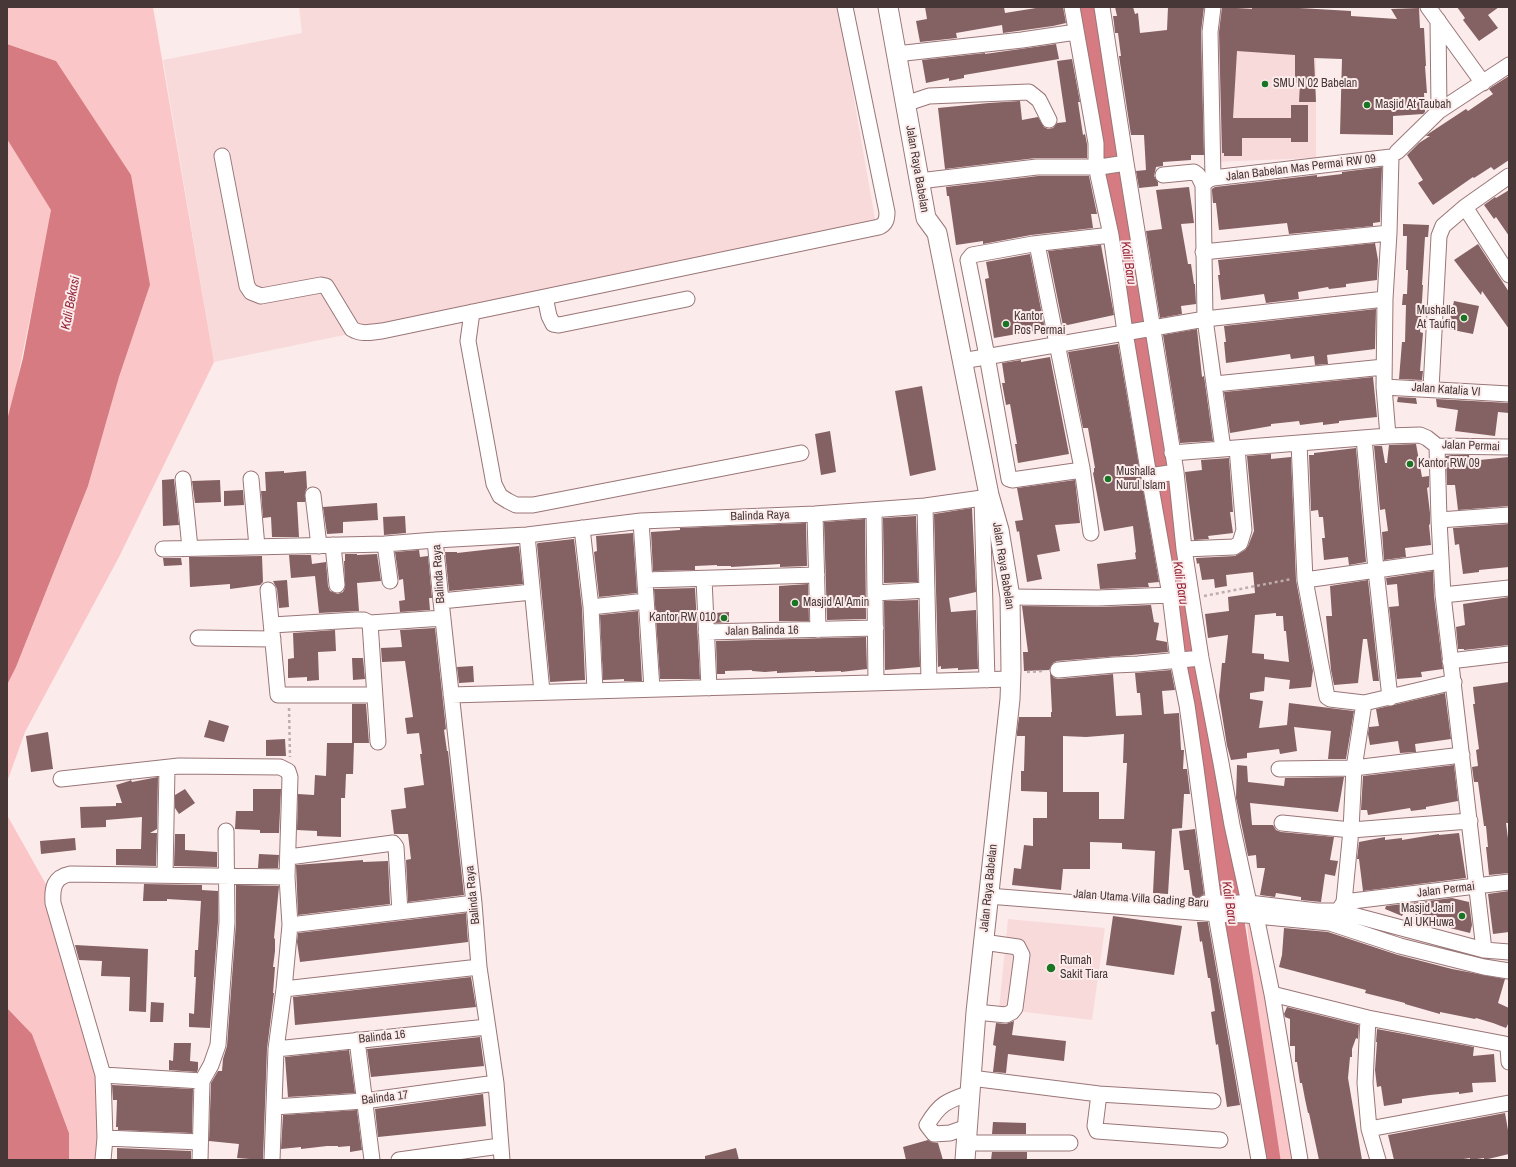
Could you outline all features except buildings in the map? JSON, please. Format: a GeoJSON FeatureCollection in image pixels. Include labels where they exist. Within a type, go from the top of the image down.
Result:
{"type":"FeatureCollection","features":[{"type":"Feature","properties":{"kind":"main road","name":"Jalan Raya Babelan"},"geometry":{"type":"LineString","coordinates":[[888,7],[926,218],[937,233],[962,360],[985,496],[998,530],[1010,597],[1011,675],[1009,707],[976,1012],[966,1143]]}},
{"type":"Feature","properties":{"kind":"street"},"geometry":{"type":"LineString","coordinates":[[222,156],[247,286],[251,292],[261,296],[323,285],[329,289],[352,329],[357,332],[367,333],[472,312],[880,227],[884,225],[887,212],[845,7]]}},
{"type":"Feature","properties":{"kind":"street"},"geometry":{"type":"LineString","coordinates":[[1072,7],[1151,476],[1187,705],[1199,767],[1219,909],[1259,1160]]}},
{"type":"Feature","properties":{"kind":"street"},"geometry":{"type":"LineString","coordinates":[[1102,7],[1124,164],[1172,453],[1200,658],[1248,909],[1272,994],[1300,1160]]}},
{"type":"Feature","properties":{"kind":"street"},"geometry":{"type":"LineString","coordinates":[[1184,549],[1234,547],[1240,543],[1244,530],[1230,449],[1215,384],[1205,319],[1204,252],[1208,182],[1210,32],[1213,7]]}},
{"type":"Feature","properties":{"kind":"street"},"geometry":{"type":"LineString","coordinates":[[1428,7],[1483,83]]}},
{"type":"Feature","properties":{"kind":"street"},"geometry":{"type":"LineString","coordinates":[[1438,20],[1439,111]]}},
{"type":"Feature","properties":{"kind":"street"},"geometry":{"type":"LineString","coordinates":[[896,54],[1022,40],[1076,32]]}},
{"type":"Feature","properties":{"kind":"street"},"geometry":{"type":"LineString","coordinates":[[1397,152],[1439,111],[1509,65]]}},
{"type":"Feature","properties":{"kind":"street"},"geometry":{"type":"LineString","coordinates":[[905,104],[928,96],[1029,92],[1039,100],[1049,120]]}},
{"type":"Feature","properties":{"kind":"street","name":"Jalan Babelan Mas Permai RW 09"},"geometry":{"type":"LineString","coordinates":[[1208,182],[1391,157],[1389,233],[1385,299],[1384,367],[1388,436]]}},
{"type":"Feature","properties":{"kind":"street"},"geometry":{"type":"LineString","coordinates":[[919,181],[1037,167],[1098,167],[1124,164]]}},
{"type":"Feature","properties":{"kind":"street"},"geometry":{"type":"LineString","coordinates":[[1162,175],[1194,172],[1208,182]]}},
{"type":"Feature","properties":{"kind":"street"},"geometry":{"type":"LineString","coordinates":[[1431,389],[1439,236],[1443,226],[1465,207],[1509,176]]}},
{"type":"Feature","properties":{"kind":"street"},"geometry":{"type":"LineString","coordinates":[[1465,207],[1509,275]]}},
{"type":"Feature","properties":{"kind":"street"},"geometry":{"type":"LineString","coordinates":[[1204,252],[1389,233]]}},
{"type":"Feature","properties":{"kind":"street"},"geometry":{"type":"LineString","coordinates":[[1082,470],[1012,480],[1008,479],[969,258],[972,255],[1037,244],[1111,235]]}},
{"type":"Feature","properties":{"kind":"street"},"geometry":{"type":"LineString","coordinates":[[1037,244],[1082,470],[1091,533]]}},
{"type":"Feature","properties":{"kind":"street"},"geometry":{"type":"LineString","coordinates":[[545,297],[549,316],[554,324],[559,325],[687,299]]}},
{"type":"Feature","properties":{"kind":"street"},"geometry":{"type":"LineString","coordinates":[[962,360],[1058,345],[1150,327],[1205,319],[1385,299]]}},
{"type":"Feature","properties":{"kind":"street"},"geometry":{"type":"LineString","coordinates":[[472,312],[468,341],[494,484],[500,496],[508,502],[524,506],[533,505],[801,453]]}},
{"type":"Feature","properties":{"kind":"street"},"geometry":{"type":"LineString","coordinates":[[1215,384],[1384,367]]}},
{"type":"Feature","properties":{"kind":"street","name":"Jalan Katalia VI"},"geometry":{"type":"LineString","coordinates":[[1384,387],[1509,394]]}},
{"type":"Feature","properties":{"kind":"street","name":"Jalan Permai"},"geometry":{"type":"LineString","coordinates":[[1388,436],[1420,435],[1427,438],[1437,446],[1509,447]]}},
{"type":"Feature","properties":{"kind":"street"},"geometry":{"type":"LineString","coordinates":[[1172,453],[1388,436]]}},
{"type":"Feature","properties":{"kind":"street"},"geometry":{"type":"LineString","coordinates":[[1364,438],[1390,698]]}},
{"type":"Feature","properties":{"kind":"street"},"geometry":{"type":"LineString","coordinates":[[1299,443],[1305,579],[1326,696],[1330,699],[1364,703],[1454,682]]}},
{"type":"Feature","properties":{"kind":"street"},"geometry":{"type":"LineString","coordinates":[[1437,446],[1443,595],[1484,950]]}},
{"type":"Feature","properties":{"kind":"street"},"geometry":{"type":"LineString","coordinates":[[1151,476],[1174,472]]}},
{"type":"Feature","properties":{"kind":"street"},"geometry":{"type":"LineString","coordinates":[[183,478],[190,548]]}},
{"type":"Feature","properties":{"kind":"street"},"geometry":{"type":"LineString","coordinates":[[250,479],[257,547]]}},
{"type":"Feature","properties":{"kind":"street"},"geometry":{"type":"LineString","coordinates":[[313,495],[337,585]]}},
{"type":"Feature","properties":{"kind":"street"},"geometry":{"type":"LineString","coordinates":[[985,496],[987,680]]}},
{"type":"Feature","properties":{"kind":"street","name":"Balinda Raya"},"geometry":{"type":"LineString","coordinates":[[501,1153],[496,1083],[479,967],[474,903],[440,601],[435,540],[527,535],[641,521],[815,514],[925,506],[985,496]]}},
{"type":"Feature","properties":{"kind":"street"},"geometry":{"type":"LineString","coordinates":[[925,506],[929,681]]}},
{"type":"Feature","properties":{"kind":"street"},"geometry":{"type":"LineString","coordinates":[[874,510],[876,683]]}},
{"type":"Feature","properties":{"kind":"street"},"geometry":{"type":"LineString","coordinates":[[815,514],[818,630]]}},
{"type":"Feature","properties":{"kind":"street"},"geometry":{"type":"LineString","coordinates":[[1439,520],[1509,515]]}},
{"type":"Feature","properties":{"kind":"street"},"geometry":{"type":"LineString","coordinates":[[641,521],[652,689]]}},
{"type":"Feature","properties":{"kind":"street"},"geometry":{"type":"LineString","coordinates":[[582,528],[591,607],[595,691]]}},
{"type":"Feature","properties":{"kind":"street"},"geometry":{"type":"LineString","coordinates":[[527,535],[542,692]]}},
{"type":"Feature","properties":{"kind":"street"},"geometry":{"type":"LineString","coordinates":[[163,549],[385,544],[435,540]]}},
{"type":"Feature","properties":{"kind":"street"},"geometry":{"type":"LineString","coordinates":[[385,544],[390,581]]}},
{"type":"Feature","properties":{"kind":"street"},"geometry":{"type":"LineString","coordinates":[[1305,579],[1441,561]]}},
{"type":"Feature","properties":{"kind":"street"},"geometry":{"type":"LineString","coordinates":[[645,580],[816,575]]}},
{"type":"Feature","properties":{"kind":"street"},"geometry":{"type":"LineString","coordinates":[[704,579],[709,688]]}},
{"type":"Feature","properties":{"kind":"street"},"geometry":{"type":"LineString","coordinates":[[1443,595],[1509,588]]}},
{"type":"Feature","properties":{"kind":"street"},"geometry":{"type":"LineString","coordinates":[[268,590],[278,695],[374,695]]}},
{"type":"Feature","properties":{"kind":"street"},"geometry":{"type":"LineString","coordinates":[[875,594],[927,590]]}},
{"type":"Feature","properties":{"kind":"street"},"geometry":{"type":"LineString","coordinates":[[440,601],[532,592]]}},
{"type":"Feature","properties":{"kind":"street"},"geometry":{"type":"LineString","coordinates":[[1010,597],[1098,598],[1170,595]]}},
{"type":"Feature","properties":{"kind":"street"},"geometry":{"type":"LineString","coordinates":[[591,607],[646,601]]}},
{"type":"Feature","properties":{"kind":"street"},"geometry":{"type":"LineString","coordinates":[[198,638],[272,632],[356,620],[364,620],[370,623],[443,618]]}},
{"type":"Feature","properties":{"kind":"street"},"geometry":{"type":"LineString","coordinates":[[370,623],[378,742]]}},
{"type":"Feature","properties":{"kind":"street","name":"Jalan Balinda 16"},"geometry":{"type":"LineString","coordinates":[[706,632],[876,628]]}},
{"type":"Feature","properties":{"kind":"street"},"geometry":{"type":"LineString","coordinates":[[1450,661],[1509,654]]}},
{"type":"Feature","properties":{"kind":"street"},"geometry":{"type":"LineString","coordinates":[[1058,670],[1200,658]]}},
{"type":"Feature","properties":{"kind":"street"},"geometry":{"type":"LineString","coordinates":[[451,695],[987,680],[1011,675]]}},
{"type":"Feature","properties":{"kind":"street"},"geometry":{"type":"LineString","coordinates":[[1364,703],[1354,768],[1351,830],[1337,912],[1484,950],[1509,952]]}},
{"type":"Feature","properties":{"kind":"street"},"geometry":{"type":"LineString","coordinates":[[1279,769],[1354,768],[1462,755]]}},
{"type":"Feature","properties":{"kind":"street"},"geometry":{"type":"LineString","coordinates":[[1199,767],[1220,763]]}},
{"type":"Feature","properties":{"kind":"street"},"geometry":{"type":"LineString","coordinates":[[61,779],[179,766],[280,767],[288,771],[290,774],[289,857],[287,877],[290,925],[284,989],[276,1049],[272,1160]]}},
{"type":"Feature","properties":{"kind":"street"},"geometry":{"type":"LineString","coordinates":[[165,875],[167,768]]}},
{"type":"Feature","properties":{"kind":"street"},"geometry":{"type":"LineString","coordinates":[[1282,823],[1351,830],[1470,821]]}},
{"type":"Feature","properties":{"kind":"street"},"geometry":{"type":"LineString","coordinates":[[200,1160],[202,1081],[212,1065],[218,1045],[227,922],[226,832]]}},
{"type":"Feature","properties":{"kind":"street"},"geometry":{"type":"LineString","coordinates":[[289,857],[393,842],[396,847],[400,912]]}},
{"type":"Feature","properties":{"kind":"street"},"geometry":{"type":"LineString","coordinates":[[103,1160],[105,1138],[103,1075],[53,903],[54,886],[63,875],[70,874],[287,877]]}},
{"type":"Feature","properties":{"kind":"street","name":"Jalan Permai"},"geometry":{"type":"LineString","coordinates":[[1317,911],[1337,912],[1477,886],[1509,882]]}},
{"type":"Feature","properties":{"kind":"street","name":"Jalan Utama Villa Gading Baru"},"geometry":{"type":"LineString","coordinates":[[988,893],[1219,909],[1317,911]]}},
{"type":"Feature","properties":{"kind":"street"},"geometry":{"type":"LineString","coordinates":[[290,925],[474,903]]}},
{"type":"Feature","properties":{"kind":"street","name":"Jalan Utama Villa Gading Baru"},"geometry":{"type":"LineString","coordinates":[[1248,909],[1337,912],[1400,946],[1484,967],[1509,971]]}},
{"type":"Feature","properties":{"kind":"street"},"geometry":{"type":"LineString","coordinates":[[976,1012],[1006,1015],[1012,1012],[1015,1008],[1022,955],[1018,947],[983,942]]}},
{"type":"Feature","properties":{"kind":"street"},"geometry":{"type":"LineString","coordinates":[[284,989],[479,967]]}},
{"type":"Feature","properties":{"kind":"street"},"geometry":{"type":"LineString","coordinates":[[1272,994],[1368,1018],[1505,1044],[1508,1047],[1509,1062]]}},
{"type":"Feature","properties":{"kind":"street"},"geometry":{"type":"LineString","coordinates":[[1368,1018],[1365,1083],[1369,1130],[1378,1160]]}},
{"type":"Feature","properties":{"kind":"street","name":"Balinda 16"},"geometry":{"type":"LineString","coordinates":[[276,1049],[487,1027]]}},
{"type":"Feature","properties":{"kind":"street"},"geometry":{"type":"LineString","coordinates":[[357,1040],[372,1160]]}},
{"type":"Feature","properties":{"kind":"street"},"geometry":{"type":"LineString","coordinates":[[103,1075],[202,1081]]}},
{"type":"Feature","properties":{"kind":"street","name":"Balinda 17"},"geometry":{"type":"LineString","coordinates":[[274,1107],[364,1101],[496,1083]]}},
{"type":"Feature","properties":{"kind":"street"},"geometry":{"type":"LineString","coordinates":[[1070,1143],[966,1143],[950,1133],[934,1134],[927,1125],[934,1113],[948,1100],[970,1085],[1213,1101]]}},
{"type":"Feature","properties":{"kind":"street"},"geometry":{"type":"LineString","coordinates":[[1099,1094],[1095,1126],[1097,1131],[1220,1140]]}},
{"type":"Feature","properties":{"kind":"street"},"geometry":{"type":"LineString","coordinates":[[1369,1130],[1509,1103]]}},
{"type":"Feature","properties":{"kind":"street"},"geometry":{"type":"LineString","coordinates":[[105,1138],[200,1142]]}},
{"type":"Feature","properties":{"kind":"street"},"geometry":{"type":"LineString","coordinates":[[399,1160],[501,1153]]}},
{"type":"Feature","properties":{"kind":"path"},"geometry":{"type":"LineString","coordinates":[[1192,598],[1305,579]]}},
{"type":"Feature","properties":{"kind":"path"},"geometry":{"type":"LineString","coordinates":[[1011,675],[1058,670]]}},
{"type":"Feature","properties":{"kind":"path"},"geometry":{"type":"LineString","coordinates":[[289,695],[290,774]]}},
{"type":"Feature","properties":{"kind":"shaded area"},"geometry":{"type":"Polygon","coordinates":[[[7,7],[153,7],[214,362],[119,557],[25,732],[7,782],[7,685],[16,667],[88,486],[119,377],[150,285],[56,61],[7,44],[7,7]]]}},
{"type":"Feature","properties":{"kind":"shaded area"},"geometry":{"type":"Polygon","coordinates":[[[299,7],[838,7],[876,225],[214,362],[163,60],[302,33],[299,7]]]}},
{"type":"Feature","properties":{"kind":"shaded area","name":"SMU N 02 Babelan"},"geometry":{"type":"Polygon","coordinates":[[[1216,7],[1263,7],[1316,10],[1316,158],[1213,162],[1216,7]]]}},
{"type":"Feature","properties":{"kind":"shaded area"},"geometry":{"type":"Polygon","coordinates":[[[7,139],[52,210],[16,386],[7,420],[7,139]]]}},
{"type":"Feature","properties":{"kind":"shaded area"},"geometry":{"type":"Polygon","coordinates":[[[7,815],[52,895],[103,1075],[103,1160],[69,1160],[69,1133],[32,1034],[7,1008],[7,815]]]}},
{"type":"Feature","properties":{"kind":"shaded area"},"geometry":{"type":"Polygon","coordinates":[[[1246,915],[1256,916],[1301,1160],[1280,1160],[1254,994],[1246,915]]]}},
{"type":"Feature","properties":{"kind":"shaded area","name":"Rumah Sakit Tiara"},"geometry":{"type":"Polygon","coordinates":[[[1008,919],[1105,928],[1092,1020],[999,1009],[1008,919]]]}},
{"type":"Feature","properties":{"kind":"water","name":"Kali Bekasi"},"geometry":{"type":"Polygon","coordinates":[[[7,44],[56,61],[131,175],[150,285],[119,377],[88,486],[16,667],[7,685],[7,420],[23,358],[51,210],[7,139],[7,44]]]}},
{"type":"Feature","properties":{"kind":"water"},"geometry":{"type":"Polygon","coordinates":[[[7,1008],[32,1034],[69,1133],[69,1160],[7,1160],[7,1008]]]}},
{"type":"Feature","properties":{"kind":"waterway","name":"Kali Baru"},"geometry":{"type":"LineString","coordinates":[[1085,7],[1190,643],[1268,1160]]}},
{"type":"Feature","properties":{"kind":"place","name":"SMU N 02 Babelan"},"geometry":{"type":"Point","coordinates":[1265,84]}},
{"type":"Feature","properties":{"kind":"place","name":"Masjid At Taubah"},"geometry":{"type":"Point","coordinates":[1367,105]}},
{"type":"Feature","properties":{"kind":"place","name":"Mushalla At Taufiq"},"geometry":{"type":"Point","coordinates":[1464,318]}},
{"type":"Feature","properties":{"kind":"place","name":"Kantor Pos Permai"},"geometry":{"type":"Point","coordinates":[1006,324]}},
{"type":"Feature","properties":{"kind":"place","name":"Kantor RW 09"},"geometry":{"type":"Point","coordinates":[1410,464]}},
{"type":"Feature","properties":{"kind":"place","name":"Mushalla Nurul Islam"},"geometry":{"type":"Point","coordinates":[1108,479]}},
{"type":"Feature","properties":{"kind":"place","name":"Masjid Al Amin"},"geometry":{"type":"Point","coordinates":[795,603]}},
{"type":"Feature","properties":{"kind":"place","name":"Kantor RW 010"},"geometry":{"type":"Point","coordinates":[724,618]}},
{"type":"Feature","properties":{"kind":"place","name":"Masjid Jami Al UKHuwa"},"geometry":{"type":"Point","coordinates":[1462,916]}},
{"type":"Feature","properties":{"kind":"place","name":"Rumah Sakit Tiara"},"geometry":{"type":"Point","coordinates":[1051,968]}}]}
